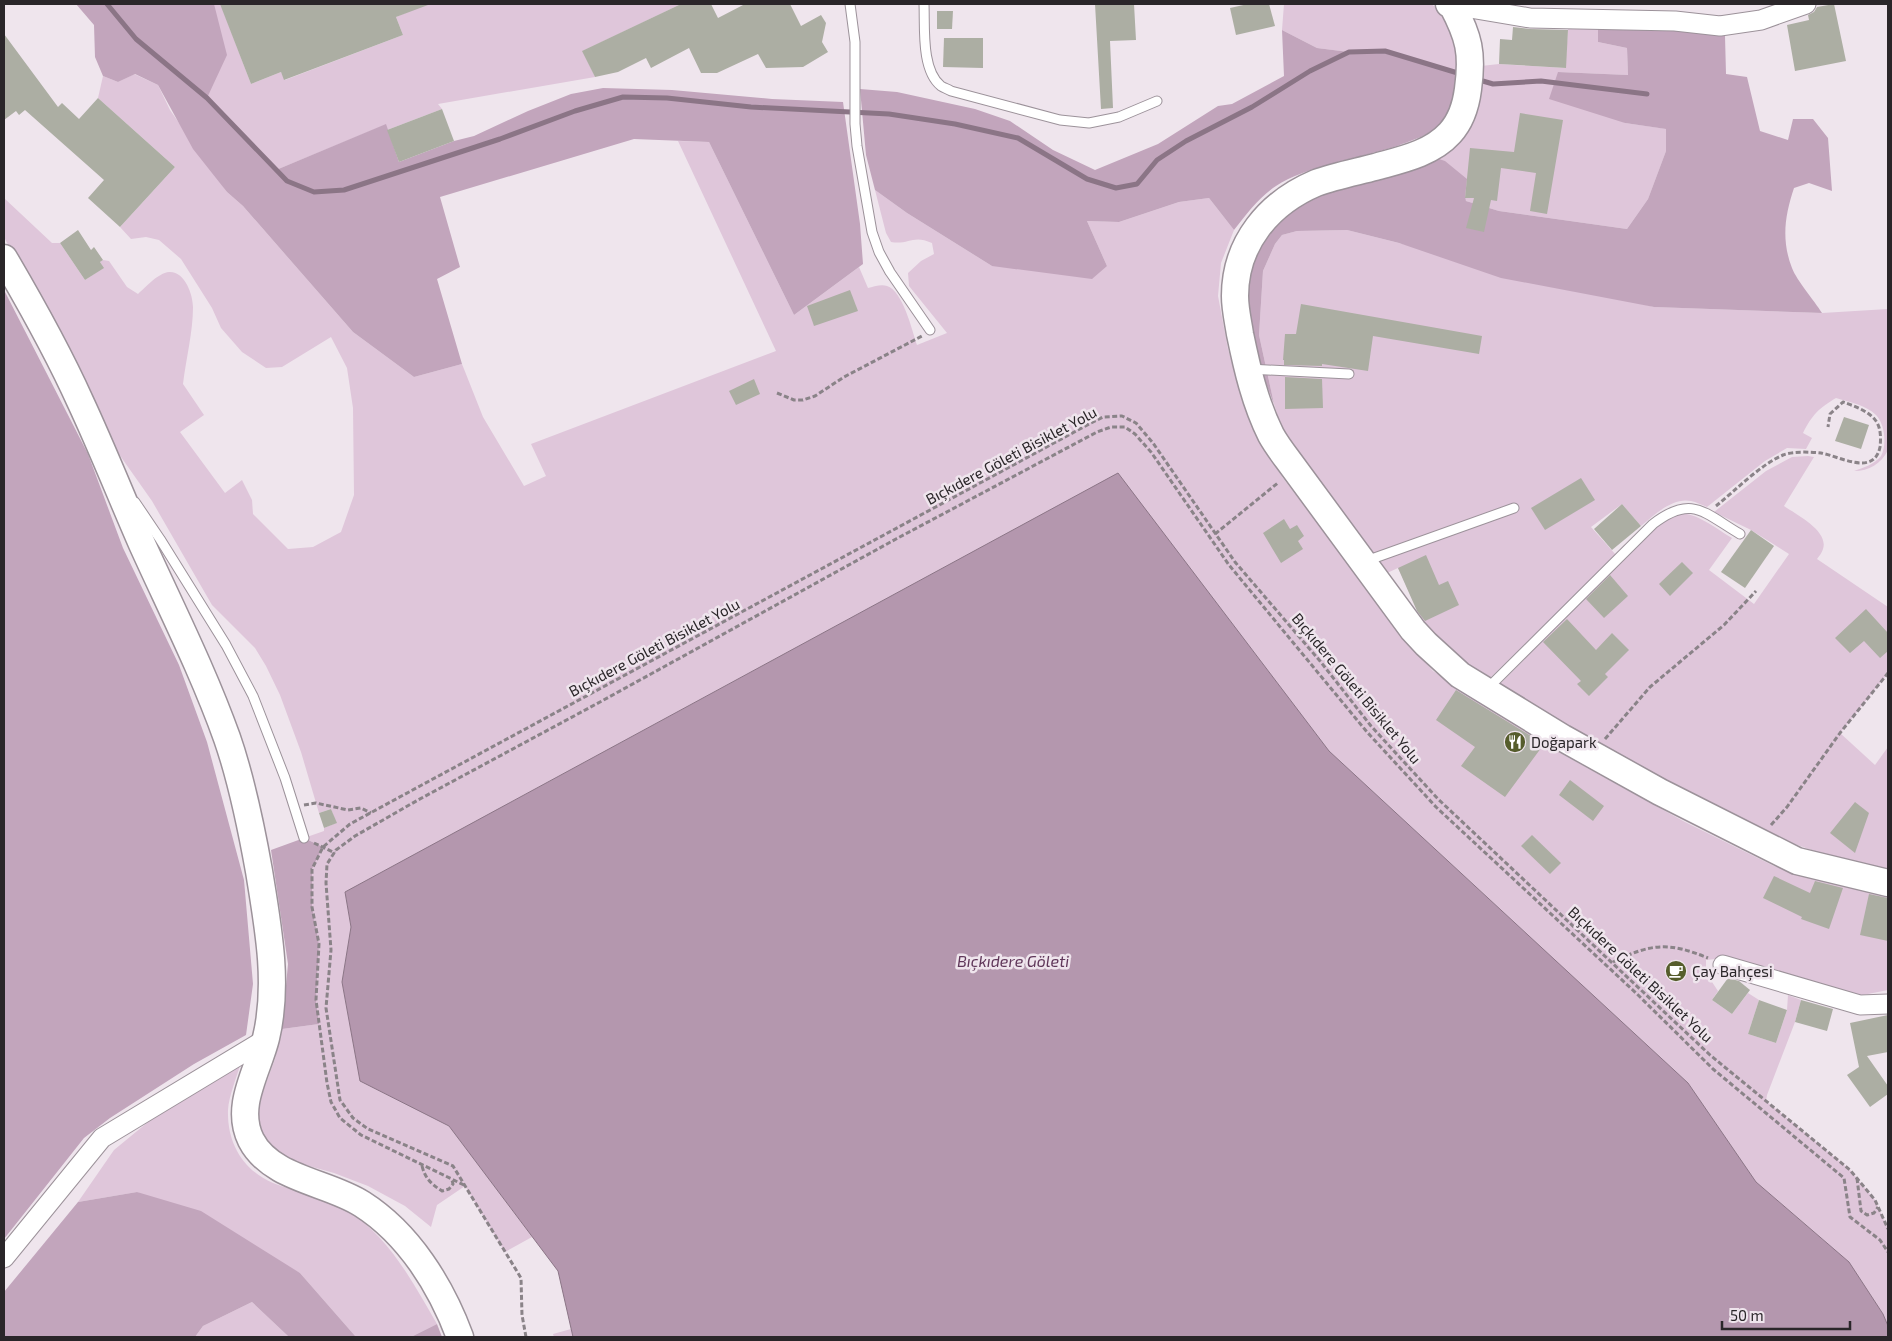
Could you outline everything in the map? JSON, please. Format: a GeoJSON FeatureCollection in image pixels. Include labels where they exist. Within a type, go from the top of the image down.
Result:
{"type":"FeatureCollection","features":[{"type":"Feature","properties":{"kind":"street"},"geometry":{"type":"LineString","coordinates":[[1451,5],[1530,18],[1675,21],[1720,26],[1761,20],[1806,4]]}},
{"type":"Feature","properties":{"kind":"street"},"geometry":{"type":"LineString","coordinates":[[1451,5],[1468,39],[1471,66],[1466,104],[1458,124],[1449,135],[1438,143],[1408,158],[1318,182],[1284,200],[1257,226],[1247,245],[1235,296],[1237,315],[1248,369],[1257,401],[1272,435],[1413,630],[1460,675],[1660,792],[1796,861],[1888,883]]}},
{"type":"Feature","properties":{"kind":"street"},"geometry":{"type":"LineString","coordinates":[[4,258],[52,344],[80,400],[167,600],[205,681],[228,741],[241,785],[258,866],[272,960],[271,1006],[266,1038],[245,1104],[245,1123],[251,1140],[261,1155],[274,1166],[361,1202],[402,1236],[427,1271],[453,1319],[460,1337]]}},
{"type":"Feature","properties":{"kind":"street"},"geometry":{"type":"LineString","coordinates":[[1723,964],[1860,1005],[1888,1004]]}},
{"type":"Feature","properties":{"kind":"street"},"geometry":{"type":"LineString","coordinates":[[4,1258],[102,1138],[266,1038]]}},
{"type":"Feature","properties":{"kind":"lane"},"geometry":{"type":"LineString","coordinates":[[850,4],[855,42],[855,124],[857,146],[872,232],[879,252],[890,272],[930,330]]}},
{"type":"Feature","properties":{"kind":"lane"},"geometry":{"type":"LineString","coordinates":[[924,4],[927,61],[933,76],[941,86],[951,91],[1060,120],[1089,123],[1119,117],[1157,101]]}},
{"type":"Feature","properties":{"kind":"lane"},"geometry":{"type":"LineString","coordinates":[[1248,369],[1349,374]]}},
{"type":"Feature","properties":{"kind":"lane"},"geometry":{"type":"LineString","coordinates":[[108,465],[160,539],[226,645],[253,696],[285,778],[304,838]]}},
{"type":"Feature","properties":{"kind":"lane"},"geometry":{"type":"LineString","coordinates":[[1363,562],[1514,508]]}},
{"type":"Feature","properties":{"kind":"lane"},"geometry":{"type":"LineString","coordinates":[[1485,691],[1653,524],[1672,511],[1680,508],[1696,508],[1740,534]]}},
{"type":"Feature","properties":{"kind":"path"},"geometry":{"type":"LineString","coordinates":[[777,394],[794,400],[803,400],[815,396],[844,377],[912,342],[930,330]]}},
{"type":"Feature","properties":{"kind":"path"},"geometry":{"type":"LineString","coordinates":[[1706,514],[1766,465],[1784,455],[1800,453],[1821,454],[1851,462],[1868,463],[1878,455],[1880,432],[1876,420],[1860,409],[1843,402],[1830,414],[1828,427]]}},
{"type":"Feature","properties":{"kind":"path","name":"Bıçkıdere Göleti Bisiklet Yolu"},"geometry":{"type":"LineString","coordinates":[[465,1186],[361,1135],[340,1118],[331,1102],[316,1000],[319,944],[312,907],[312,869],[323,847],[350,824],[1103,417],[1122,416],[1136,423],[1153,443],[1235,562],[1320,661],[1371,726],[1432,792],[1710,1055],[1857,1177],[1878,1207],[1888,1229]]}},
{"type":"Feature","properties":{"kind":"path"},"geometry":{"type":"LineString","coordinates":[[526,1337],[522,1315],[521,1278],[452,1166],[368,1129],[352,1118],[340,1100],[326,1008],[331,950],[326,883],[328,864],[335,852],[355,836],[418,800],[896,539],[1097,432],[1111,427],[1124,427],[1135,434],[1151,452],[1229,566],[1367,732],[1436,807],[1629,986],[1713,1069],[1844,1178],[1850,1217],[1880,1240],[1888,1252]]}},
{"type":"Feature","properties":{"kind":"path"},"geometry":{"type":"LineString","coordinates":[[1215,534],[1295,469]]}},
{"type":"Feature","properties":{"kind":"path"},"geometry":{"type":"LineString","coordinates":[[1594,755],[1623,717],[1650,687],[1724,625],[1756,591]]}},
{"type":"Feature","properties":{"kind":"path"},"geometry":{"type":"LineString","coordinates":[[1757,841],[1787,807],[1840,733],[1888,673]]}},
{"type":"Feature","properties":{"kind":"path"},"geometry":{"type":"LineString","coordinates":[[294,806],[316,803],[348,810],[361,808],[371,813]]}},
{"type":"Feature","properties":{"kind":"path"},"geometry":{"type":"LineString","coordinates":[[304,838],[335,852]]}},
{"type":"Feature","properties":{"kind":"path"},"geometry":{"type":"LineString","coordinates":[[1613,962],[1650,948],[1672,946],[1689,950],[1723,964]]}},
{"type":"Feature","properties":{"kind":"path"},"geometry":{"type":"LineString","coordinates":[[422,1165],[424,1175],[442,1191],[449,1189],[452,1180]]}},
{"type":"Feature","properties":{"kind":"path"},"geometry":{"type":"LineString","coordinates":[[1857,1177],[1861,1211],[1867,1215],[1874,1213],[1878,1207]]}},
{"type":"Feature","properties":{"kind":"shaded area"},"geometry":{"type":"Polygon","coordinates":[[[76,4],[214,4],[227,55],[207,98],[276,170],[386,124],[399,162],[454,141],[474,136],[571,94],[603,88],[672,90],[772,99],[843,102],[860,224],[863,264],[794,315],[709,142],[634,139],[440,197],[460,267],[437,279],[462,364],[414,377],[353,332],[243,206],[227,192],[193,149],[158,85],[135,74],[118,82],[103,76],[95,57],[94,25],[76,4]]]}},
{"type":"Feature","properties":{"kind":"shaded area"},"geometry":{"type":"Polygon","coordinates":[[[107,4],[224,4],[221,5],[251,84],[281,72],[285,80],[403,35],[396,17],[426,4],[681,4],[583,51],[595,77],[438,104],[442,109],[387,130],[385,125],[276,170],[207,98],[107,4]]]}},
{"type":"Feature","properties":{"kind":"shaded area"},"geometry":{"type":"Polygon","coordinates":[[[1284,4],[1431,4],[1444,15],[1454,31],[1459,46],[1460,74],[1385,51],[1349,52],[1317,48],[1282,30],[1284,4]]]}},
{"type":"Feature","properties":{"kind":"shaded area"},"geometry":{"type":"Polygon","coordinates":[[[1567,27],[1598,28],[1598,42],[1627,48],[1628,75],[1558,72],[1625,123],[1667,129],[1666,151],[1648,199],[1627,229],[1499,211],[1466,201],[1433,157],[1481,66],[1499,64],[1565,68],[1567,27]]]}},
{"type":"Feature","properties":{"kind":"shaded area"},"geometry":{"type":"Polygon","coordinates":[[[1598,28],[1685,29],[1725,36],[1726,74],[1747,77],[1760,131],[1788,140],[1793,119],[1813,119],[1828,138],[1832,191],[1809,183],[1794,188],[1785,228],[1786,247],[1792,268],[1822,313],[1654,307],[1501,278],[1399,243],[1347,230],[1297,231],[1282,235],[1275,244],[1263,271],[1259,335],[1274,404],[1253,350],[1246,282],[1265,230],[1311,195],[1433,157],[1445,161],[1467,179],[1466,201],[1499,211],[1627,229],[1648,199],[1666,151],[1666,129],[1625,123],[1549,99],[1558,72],[1628,75],[1627,48],[1598,42],[1598,28]]]}},
{"type":"Feature","properties":{"kind":"shaded area"},"geometry":{"type":"Polygon","coordinates":[[[1282,30],[1317,48],[1349,52],[1385,51],[1460,74],[1456,97],[1452,107],[1442,123],[1421,137],[1391,148],[1316,168],[1288,179],[1264,195],[1234,230],[1209,198],[1179,202],[1119,222],[1087,221],[1107,266],[1092,279],[992,266],[907,213],[875,190],[866,155],[860,89],[897,92],[975,109],[1010,121],[1053,150],[1095,170],[1158,144],[1218,106],[1232,104],[1284,76],[1282,30]]]}},
{"type":"Feature","properties":{"kind":"shaded area"},"geometry":{"type":"Polygon","coordinates":[[[134,74],[158,85],[170,110],[227,192],[243,206],[353,332],[414,377],[462,364],[483,417],[524,486],[546,476],[531,444],[776,351],[678,141],[709,142],[794,315],[859,267],[868,288],[880,285],[887,286],[898,295],[917,345],[947,333],[909,286],[908,273],[921,261],[934,254],[932,243],[920,239],[897,243],[891,242],[886,233],[875,190],[907,213],[992,266],[1107,266],[1087,221],[1119,222],[1179,202],[1209,198],[1234,230],[1221,263],[1218,296],[1228,349],[1254,431],[1283,478],[1406,640],[1433,671],[1544,744],[1685,822],[1774,866],[1888,897],[1888,990],[1863,995],[1837,993],[1725,958],[1706,960],[1706,973],[1718,991],[1712,1000],[1732,1014],[1748,993],[1759,1000],[1748,1034],[1776,1043],[1787,1010],[1788,995],[1801,1000],[1795,1022],[1766,1101],[1850,1170],[1875,1200],[1888,1229],[1888,1326],[1883,1314],[1849,1262],[1756,1182],[1688,1083],[1329,751],[1118,474],[345,892],[351,927],[342,982],[360,1080],[449,1126],[532,1237],[505,1252],[465,1186],[437,1205],[431,1227],[405,1206],[368,1186],[334,1173],[284,1159],[264,1139],[258,1115],[259,1102],[275,1059],[282,1029],[319,1024],[316,1000],[319,944],[312,907],[312,869],[323,847],[304,838],[324,831],[324,828],[336,823],[331,809],[319,813],[301,752],[280,695],[266,666],[255,648],[212,605],[152,501],[102,430],[4,237],[4,198],[52,243],[60,243],[85,280],[103,268],[100,262],[103,260],[109,261],[127,287],[138,294],[152,281],[165,273],[175,273],[184,279],[192,296],[193,316],[183,384],[204,415],[180,432],[225,493],[242,480],[252,500],[253,514],[288,549],[313,547],[341,532],[354,495],[353,408],[347,368],[331,337],[282,367],[266,368],[242,352],[221,328],[212,308],[181,259],[159,240],[146,237],[131,239],[120,227],[175,167],[98,98],[103,76],[118,82],[134,74]]]}},
{"type":"Feature","properties":{"kind":"shaded area"},"geometry":{"type":"Polygon","coordinates":[[[1347,230],[1654,307],[1822,313],[1888,309],[1888,450],[1874,466],[1865,470],[1854,471],[1865,467],[1881,456],[1884,446],[1883,429],[1879,419],[1872,412],[1857,404],[1836,398],[1816,412],[1806,427],[1803,433],[1812,438],[1806,449],[1787,448],[1765,461],[1707,507],[1691,501],[1677,502],[1664,508],[1641,526],[1622,504],[1591,527],[1616,555],[1488,680],[1459,659],[1423,622],[1398,568],[1387,573],[1283,432],[1274,404],[1259,335],[1263,271],[1275,244],[1282,235],[1297,231],[1347,230]]]}},
{"type":"Feature","properties":{"kind":"shaded area"},"geometry":{"type":"Polygon","coordinates":[[[4,290],[88,454],[123,548],[179,665],[207,742],[244,880],[253,984],[246,1035],[194,1064],[110,1118],[84,1138],[4,1239],[4,290]]]}},
{"type":"Feature","properties":{"kind":"shaded area"},"geometry":{"type":"Polygon","coordinates":[[[1792,457],[1814,457],[1784,506],[1811,524],[1821,536],[1824,542],[1823,549],[1817,559],[1888,607],[1888,673],[1840,733],[1875,765],[1888,747],[1888,871],[1836,858],[1785,841],[1735,819],[1686,795],[1498,686],[1656,527],[1668,519],[1681,514],[1693,516],[1732,538],[1709,570],[1754,604],[1789,554],[1751,530],[1714,512],[1766,471],[1792,457]]]}},
{"type":"Feature","properties":{"kind":"shaded area"},"geometry":{"type":"Polygon","coordinates":[[[304,838],[323,847],[312,869],[312,907],[319,944],[316,1000],[319,1024],[282,1029],[288,964],[271,850],[304,838]]]}},
{"type":"Feature","properties":{"kind":"shaded area"},"geometry":{"type":"Polygon","coordinates":[[[241,1062],[230,1098],[228,1122],[234,1144],[245,1163],[253,1171],[273,1183],[328,1201],[345,1209],[361,1220],[398,1260],[437,1324],[411,1337],[356,1337],[300,1273],[137,1192],[78,1202],[114,1150],[159,1113],[241,1062]]]}},
{"type":"Feature","properties":{"kind":"shaded area"},"geometry":{"type":"Polygon","coordinates":[[[137,1192],[201,1211],[300,1273],[356,1337],[289,1337],[252,1302],[203,1326],[195,1337],[4,1337],[4,1292],[78,1202],[137,1192]]]}},
{"type":"Feature","properties":{"kind":"shaded area"},"geometry":{"type":"Polygon","coordinates":[[[252,1302],[289,1337],[195,1337],[203,1326],[252,1302]]]}},
{"type":"Feature","properties":{"kind":"shaded area"},"geometry":{"type":"Polygon","coordinates":[[[437,1324],[442,1337],[411,1337],[437,1324]]]}},
{"type":"Feature","properties":{"kind":"shaded area"},"geometry":{"type":"Polygon","coordinates":[[[571,1329],[573,1337],[554,1337],[553,1334],[571,1329]]]}},
{"type":"Feature","properties":{"kind":"water","name":"Bıçkıdere Göleti"},"geometry":{"type":"Polygon","coordinates":[[[1118,473],[1329,751],[1688,1083],[1756,1182],[1849,1262],[1883,1314],[1888,1326],[1888,1337],[573,1337],[558,1271],[449,1126],[360,1081],[342,982],[351,927],[345,892],[1118,473]]]}},
{"type":"Feature","properties":{"kind":"building"},"geometry":{"type":"Polygon","coordinates":[[[220,4],[428,5],[396,17],[403,35],[284,80],[281,72],[251,84],[220,4]]]}},
{"type":"Feature","properties":{"kind":"building"},"geometry":{"type":"Polygon","coordinates":[[[681,4],[711,4],[718,18],[745,4],[790,4],[801,26],[821,15],[826,23],[822,42],[828,52],[803,67],[766,68],[758,54],[717,73],[701,73],[689,48],[651,68],[646,58],[618,72],[595,77],[582,51],[681,4]]]}},
{"type":"Feature","properties":{"kind":"building"},"geometry":{"type":"Polygon","coordinates":[[[1095,4],[1134,4],[1136,40],[1110,41],[1113,108],[1101,109],[1095,4]]]}},
{"type":"Feature","properties":{"kind":"building"},"geometry":{"type":"Polygon","coordinates":[[[1248,4],[1269,4],[1275,26],[1236,35],[1230,8],[1248,4]]]}},
{"type":"Feature","properties":{"kind":"building"},"geometry":{"type":"Polygon","coordinates":[[[1834,4],[1846,61],[1795,71],[1787,25],[1809,20],[1808,15],[1814,12],[1817,7],[1834,4]]]}},
{"type":"Feature","properties":{"kind":"building"},"geometry":{"type":"Polygon","coordinates":[[[937,11],[953,11],[952,29],[937,29],[937,11]]]}},
{"type":"Feature","properties":{"kind":"building"},"geometry":{"type":"Polygon","coordinates":[[[1513,27],[1568,30],[1566,68],[1499,64],[1500,39],[1512,40],[1513,27]]]}},
{"type":"Feature","properties":{"kind":"building"},"geometry":{"type":"Polygon","coordinates":[[[4,34],[58,107],[62,103],[79,119],[98,98],[175,167],[120,227],[88,198],[104,180],[25,110],[19,115],[16,111],[4,120],[4,34]]]}},
{"type":"Feature","properties":{"kind":"building"},"geometry":{"type":"Polygon","coordinates":[[[944,38],[983,38],[983,68],[943,67],[944,38]]]}},
{"type":"Feature","properties":{"kind":"building"},"geometry":{"type":"Polygon","coordinates":[[[442,109],[454,141],[399,162],[387,130],[442,109]]]}},
{"type":"Feature","properties":{"kind":"building"},"geometry":{"type":"Polygon","coordinates":[[[1520,113],[1563,120],[1547,214],[1530,211],[1536,173],[1501,168],[1497,201],[1491,200],[1484,232],[1466,228],[1474,198],[1465,198],[1470,148],[1514,152],[1520,113]]]}},
{"type":"Feature","properties":{"kind":"building"},"geometry":{"type":"Polygon","coordinates":[[[78,230],[91,250],[94,247],[103,260],[100,262],[104,268],[85,280],[60,243],[78,230]]]}},
{"type":"Feature","properties":{"kind":"building"},"geometry":{"type":"Polygon","coordinates":[[[850,290],[858,311],[814,326],[807,306],[850,290]]]}},
{"type":"Feature","properties":{"kind":"building"},"geometry":{"type":"Polygon","coordinates":[[[1301,304],[1482,336],[1479,354],[1373,336],[1368,371],[1322,364],[1322,366],[1284,365],[1285,334],[1296,334],[1301,304]]]}},
{"type":"Feature","properties":{"kind":"building"},"geometry":{"type":"Polygon","coordinates":[[[1285,377],[1322,379],[1323,408],[1285,409],[1285,377]]]}},
{"type":"Feature","properties":{"kind":"building"},"geometry":{"type":"Polygon","coordinates":[[[754,379],[760,394],[736,405],[729,391],[754,379]]]}},
{"type":"Feature","properties":{"kind":"building"},"geometry":{"type":"Polygon","coordinates":[[[1844,417],[1869,425],[1861,449],[1835,441],[1844,417]]]}},
{"type":"Feature","properties":{"kind":"building"},"geometry":{"type":"Polygon","coordinates":[[[1581,478],[1595,500],[1545,530],[1531,508],[1581,478]]]}},
{"type":"Feature","properties":{"kind":"building"},"geometry":{"type":"Polygon","coordinates":[[[1622,504],[1641,526],[1612,550],[1594,529],[1622,504]]]}},
{"type":"Feature","properties":{"kind":"building"},"geometry":{"type":"Polygon","coordinates":[[[1284,519],[1290,529],[1297,525],[1304,536],[1298,541],[1303,549],[1281,563],[1263,533],[1284,519]]]}},
{"type":"Feature","properties":{"kind":"building"},"geometry":{"type":"Polygon","coordinates":[[[1751,530],[1774,546],[1745,588],[1721,572],[1751,530]]]}},
{"type":"Feature","properties":{"kind":"building"},"geometry":{"type":"Polygon","coordinates":[[[1426,555],[1439,585],[1448,581],[1459,605],[1425,621],[1417,611],[1398,568],[1426,555]]]}},
{"type":"Feature","properties":{"kind":"building"},"geometry":{"type":"Polygon","coordinates":[[[1682,562],[1693,573],[1670,596],[1659,584],[1682,562]]]}},
{"type":"Feature","properties":{"kind":"building"},"geometry":{"type":"Polygon","coordinates":[[[1610,575],[1628,596],[1604,618],[1586,599],[1610,575]]]}},
{"type":"Feature","properties":{"kind":"building"},"geometry":{"type":"Polygon","coordinates":[[[1866,609],[1888,633],[1888,651],[1880,658],[1864,641],[1850,653],[1835,638],[1866,609]]]}},
{"type":"Feature","properties":{"kind":"building"},"geometry":{"type":"Polygon","coordinates":[[[1567,619],[1596,650],[1612,633],[1629,650],[1605,674],[1608,677],[1589,696],[1577,684],[1581,681],[1543,642],[1567,619]]]}},
{"type":"Feature","properties":{"kind":"building","name":"Doğapark"},"geometry":{"type":"Polygon","coordinates":[[[1456,690],[1544,744],[1505,797],[1461,766],[1475,747],[1436,720],[1456,690]]]}},
{"type":"Feature","properties":{"kind":"building"},"geometry":{"type":"Polygon","coordinates":[[[1570,780],[1604,806],[1593,821],[1559,795],[1570,780]]]}},
{"type":"Feature","properties":{"kind":"building"},"geometry":{"type":"Polygon","coordinates":[[[1855,802],[1869,813],[1855,853],[1830,833],[1855,802]]]}},
{"type":"Feature","properties":{"kind":"building"},"geometry":{"type":"Polygon","coordinates":[[[331,809],[337,823],[324,828],[319,813],[331,809]]]}},
{"type":"Feature","properties":{"kind":"building"},"geometry":{"type":"Polygon","coordinates":[[[1532,835],[1561,863],[1550,874],[1521,846],[1532,835]]]}},
{"type":"Feature","properties":{"kind":"building"},"geometry":{"type":"Polygon","coordinates":[[[1774,876],[1810,893],[1815,881],[1843,888],[1829,929],[1801,919],[1802,917],[1763,898],[1774,876]]]}},
{"type":"Feature","properties":{"kind":"building"},"geometry":{"type":"Polygon","coordinates":[[[1869,894],[1888,898],[1888,941],[1860,935],[1869,894]]]}},
{"type":"Feature","properties":{"kind":"building"},"geometry":{"type":"Polygon","coordinates":[[[1728,978],[1739,981],[1750,990],[1732,1014],[1712,1000],[1728,978]]]}},
{"type":"Feature","properties":{"kind":"building"},"geometry":{"type":"Polygon","coordinates":[[[1759,1000],[1787,1010],[1776,1043],[1748,1034],[1759,1000]]]}},
{"type":"Feature","properties":{"kind":"building"},"geometry":{"type":"Polygon","coordinates":[[[1801,1000],[1833,1009],[1827,1031],[1795,1022],[1801,1000]]]}},
{"type":"Feature","properties":{"kind":"building"},"geometry":{"type":"Polygon","coordinates":[[[1888,1015],[1888,1052],[1867,1056],[1888,1086],[1888,1094],[1870,1107],[1847,1075],[1859,1067],[1850,1023],[1888,1015]]]}},
{"type":"Feature","properties":{"kind":"waterway"},"geometry":{"type":"LineString","coordinates":[[107,4],[136,39],[207,98],[287,181],[314,192],[344,190],[500,139],[575,111],[623,97],[667,98],[751,107],[889,114],[955,124],[1018,138],[1087,179],[1116,188],[1137,184],[1157,160],[1186,141],[1252,107],[1310,71],[1349,52],[1385,51],[1461,74]]}},
{"type":"Feature","properties":{"kind":"waterway"},"geometry":{"type":"LineString","coordinates":[[1476,79],[1493,84],[1541,81],[1647,94]]}},
{"type":"Feature","properties":{"kind":"place","name":"Doğapark"},"geometry":{"type":"Point","coordinates":[1515,742]}},
{"type":"Feature","properties":{"kind":"place","name":"Çay Bahçesi"},"geometry":{"type":"Point","coordinates":[1676,971]}}]}
